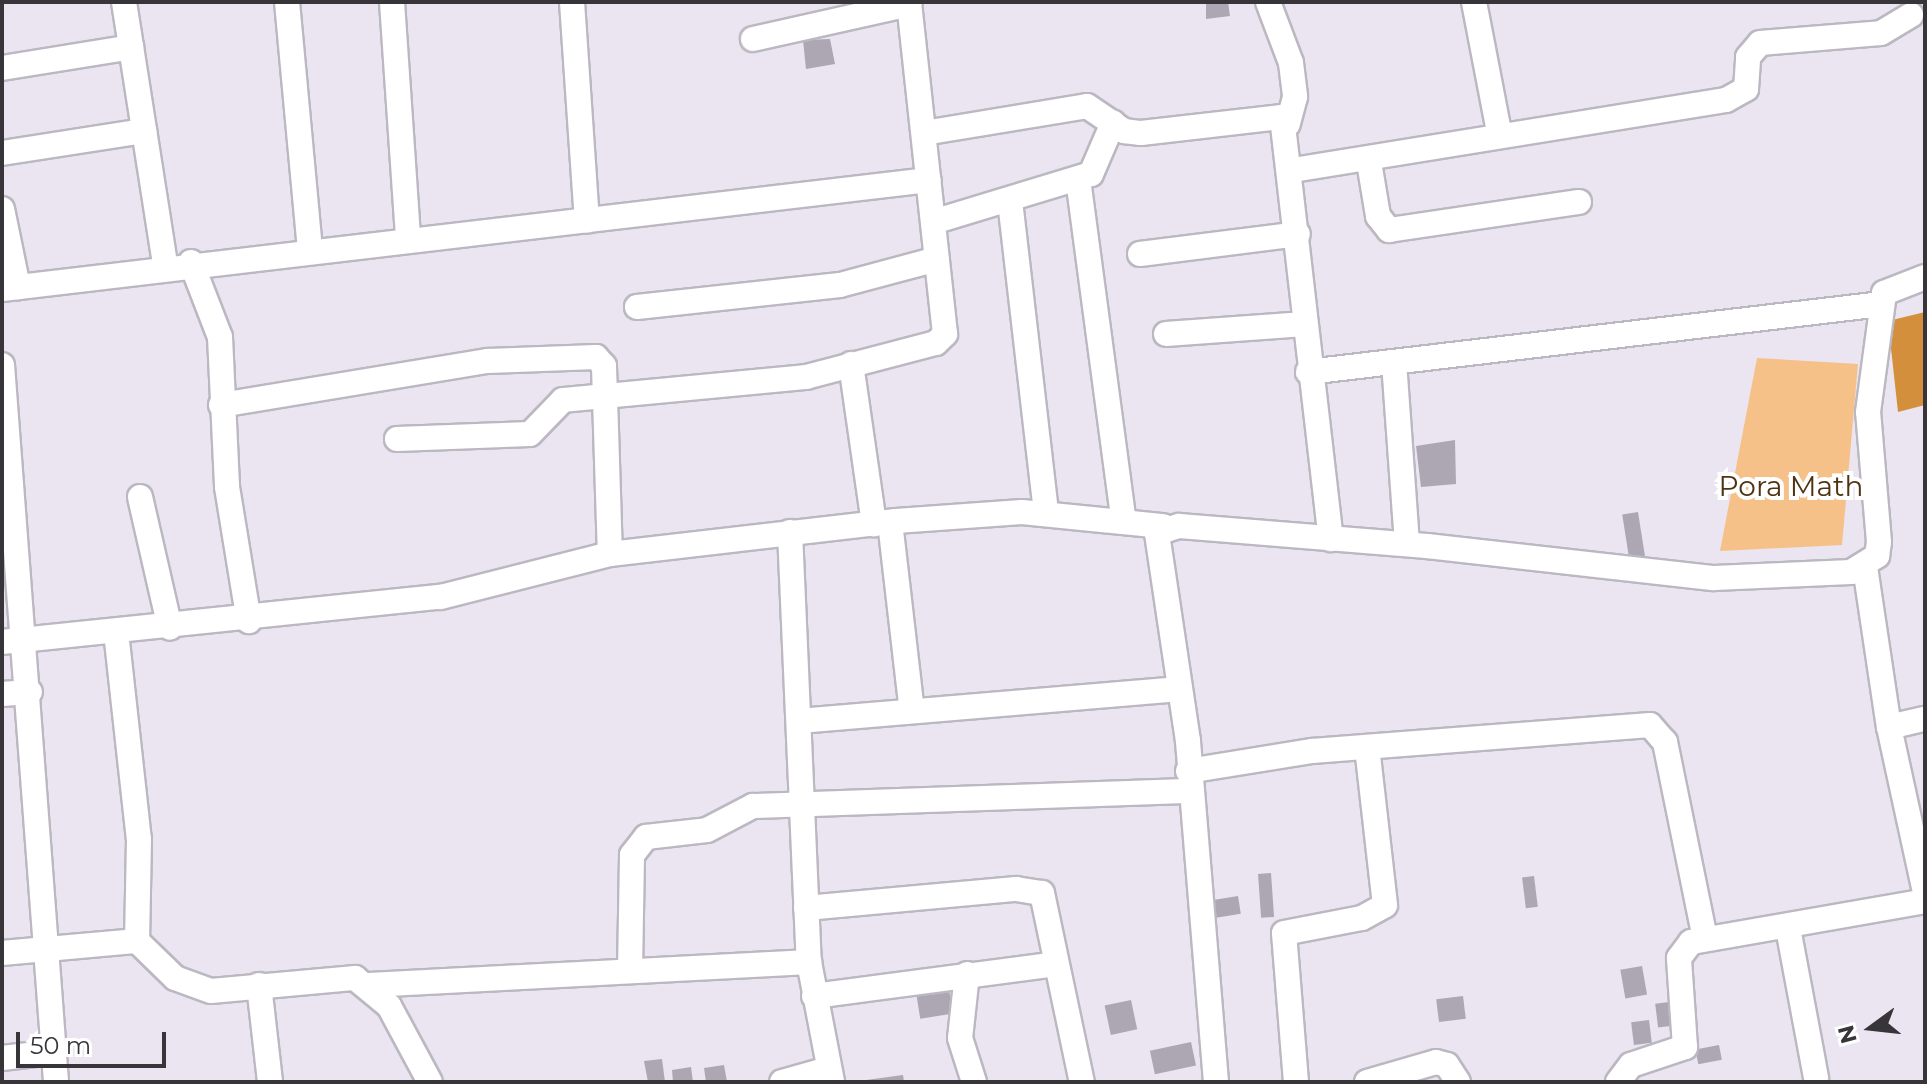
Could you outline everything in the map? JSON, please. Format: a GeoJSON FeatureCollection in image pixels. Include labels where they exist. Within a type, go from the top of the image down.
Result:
{"type":"FeatureCollection","features":[{"type":"Feature","properties":{"kind":"street"},"geometry":{"type":"LineString","coordinates":[[124,2],[165,265]]}},
{"type":"Feature","properties":{"kind":"street"},"geometry":{"type":"LineString","coordinates":[[287,2],[310,249]]}},
{"type":"Feature","properties":{"kind":"street"},"geometry":{"type":"LineString","coordinates":[[392,2],[408,239]]}},
{"type":"Feature","properties":{"kind":"street"},"geometry":{"type":"LineString","coordinates":[[572,2],[587,220]]}},
{"type":"Feature","properties":{"kind":"street"},"geometry":{"type":"LineString","coordinates":[[1268,2],[1291,63],[1295,97],[1288,124],[1308,372],[1326,456],[1331,539]]}},
{"type":"Feature","properties":{"kind":"street"},"geometry":{"type":"LineString","coordinates":[[1474,2],[1499,132]]}},
{"type":"Feature","properties":{"kind":"street"},"geometry":{"type":"LineString","coordinates":[[397,439],[530,434],[563,400],[779,381],[920,350],[945,334],[909,3],[753,39]]}},
{"type":"Feature","properties":{"kind":"street"},"geometry":{"type":"LineString","coordinates":[[1293,170],[1369,162],[1499,132],[1726,100],[1746,89],[1748,57],[1760,43],[1881,33],[1914,14]]}},
{"type":"Feature","properties":{"kind":"street"},"geometry":{"type":"LineString","coordinates":[[2,68],[131,47]]}},
{"type":"Feature","properties":{"kind":"street"},"geometry":{"type":"LineString","coordinates":[[924,133],[1087,106],[1113,123],[1141,133],[1273,114],[1288,124]]}},
{"type":"Feature","properties":{"kind":"street"},"geometry":{"type":"LineString","coordinates":[[933,222],[1078,179],[1100,166],[1113,123]]}},
{"type":"Feature","properties":{"kind":"street"},"geometry":{"type":"LineString","coordinates":[[2,153],[144,131]]}},
{"type":"Feature","properties":{"kind":"street"},"geometry":{"type":"LineString","coordinates":[[1369,162],[1378,216],[1389,230],[1579,202]]}},
{"type":"Feature","properties":{"kind":"street"},"geometry":{"type":"LineString","coordinates":[[1078,179],[1124,522]]}},
{"type":"Feature","properties":{"kind":"street"},"geometry":{"type":"LineString","coordinates":[[2,209],[10,288],[165,265],[929,180]]}},
{"type":"Feature","properties":{"kind":"street"},"geometry":{"type":"LineString","coordinates":[[1010,201],[1046,514]]}},
{"type":"Feature","properties":{"kind":"street"},"geometry":{"type":"LineString","coordinates":[[1140,254],[1298,234]]}},
{"type":"Feature","properties":{"kind":"street"},"geometry":{"type":"LineString","coordinates":[[637,307],[840,285],[937,259]]}},
{"type":"Feature","properties":{"kind":"street"},"geometry":{"type":"LineString","coordinates":[[191,262],[220,337],[221,405],[249,621]]}},
{"type":"Feature","properties":{"kind":"street"},"geometry":{"type":"LineString","coordinates":[[1925,277],[1890,286],[1882,304],[1868,412],[1879,542],[1865,567],[1889,727],[1925,892]]}},
{"type":"Feature","properties":{"kind":"street"},"geometry":{"type":"LineString","coordinates":[[1308,372],[1882,304]]}},
{"type":"Feature","properties":{"kind":"street"},"geometry":{"type":"LineString","coordinates":[[1166,334],[1305,324]]}},
{"type":"Feature","properties":{"kind":"street"},"geometry":{"type":"LineString","coordinates":[[221,405],[488,361],[586,353],[604,366],[601,396],[610,554]]}},
{"type":"Feature","properties":{"kind":"street"},"geometry":{"type":"LineString","coordinates":[[1394,362],[1407,544]]}},
{"type":"Feature","properties":{"kind":"street"},"geometry":{"type":"LineString","coordinates":[[851,364],[882,523],[912,711]]}},
{"type":"Feature","properties":{"kind":"street"},"geometry":{"type":"LineString","coordinates":[[2,365],[14,641],[30,692],[42,952],[56,1082]]}},
{"type":"Feature","properties":{"kind":"street"},"geometry":{"type":"LineString","coordinates":[[140,497],[170,628]]}},
{"type":"Feature","properties":{"kind":"street"},"geometry":{"type":"LineString","coordinates":[[14,641],[249,621],[441,597],[610,554],[882,523],[1046,514],[1407,544],[1714,578],[1865,567]]}},
{"type":"Feature","properties":{"kind":"street"},"geometry":{"type":"LineString","coordinates":[[1163,526],[1155,544],[1180,689],[1216,1082]]}},
{"type":"Feature","properties":{"kind":"street"},"geometry":{"type":"LineString","coordinates":[[782,1082],[830,1076],[809,962],[790,532]]}},
{"type":"Feature","properties":{"kind":"street"},"geometry":{"type":"LineString","coordinates":[[116,632],[139,839],[137,941]]}},
{"type":"Feature","properties":{"kind":"street"},"geometry":{"type":"LineString","coordinates":[[799,721],[1180,689]]}},
{"type":"Feature","properties":{"kind":"street"},"geometry":{"type":"LineString","coordinates":[[2,694],[30,692]]}},
{"type":"Feature","properties":{"kind":"street"},"geometry":{"type":"LineString","coordinates":[[1889,727],[1925,719]]}},
{"type":"Feature","properties":{"kind":"street"},"geometry":{"type":"LineString","coordinates":[[630,971],[636,843],[659,833],[707,830],[742,808],[1188,781],[1367,747],[1638,723],[1658,729],[1705,938]]}},
{"type":"Feature","properties":{"kind":"street"},"geometry":{"type":"LineString","coordinates":[[1296,1082],[1284,933],[1362,918],[1385,905],[1367,747]]}},
{"type":"Feature","properties":{"kind":"street"},"geometry":{"type":"LineString","coordinates":[[806,908],[1032,889],[1048,905],[1056,964],[1082,1082]]}},
{"type":"Feature","properties":{"kind":"street"},"geometry":{"type":"LineString","coordinates":[[1618,1082],[1631,1065],[1685,1047],[1679,958],[1682,948],[1705,938],[1788,928],[1925,901]]}},
{"type":"Feature","properties":{"kind":"street"},"geometry":{"type":"LineString","coordinates":[[1788,928],[1816,1078]]}},
{"type":"Feature","properties":{"kind":"street"},"geometry":{"type":"LineString","coordinates":[[2,953],[42,952],[137,941],[192,988],[339,977],[369,985],[809,962]]}},
{"type":"Feature","properties":{"kind":"street"},"geometry":{"type":"LineString","coordinates":[[814,996],[1056,964]]}},
{"type":"Feature","properties":{"kind":"street"},"geometry":{"type":"LineString","coordinates":[[967,974],[970,1002],[960,1038],[974,1082]]}},
{"type":"Feature","properties":{"kind":"street"},"geometry":{"type":"LineString","coordinates":[[259,985],[270,1082]]}},
{"type":"Feature","properties":{"kind":"street"},"geometry":{"type":"LineString","coordinates":[[369,985],[389,1006],[430,1082]]}},
{"type":"Feature","properties":{"kind":"street"},"geometry":{"type":"LineString","coordinates":[[2,1058],[53,1052]]}},
{"type":"Feature","properties":{"kind":"street"},"geometry":{"type":"LineString","coordinates":[[1367,1082],[1436,1062],[1447,1065],[1458,1082]]}},
{"type":"Feature","properties":{"kind":"green space","name":"Pora Math"},"geometry":{"type":"Polygon","coordinates":[[[1757,358],[1858,364],[1842,545],[1720,551],[1757,358]]]}},
{"type":"Feature","properties":{"kind":"shaded area"},"geometry":{"type":"Polygon","coordinates":[[[1925,312],[1925,405],[1898,412],[1888,321],[1925,312]]]}},
{"type":"Feature","properties":{"kind":"building"},"geometry":{"type":"Polygon","coordinates":[[[1206,2],[1228,2],[1230,16],[1206,19],[1206,2]]]}},
{"type":"Feature","properties":{"kind":"building"},"geometry":{"type":"Polygon","coordinates":[[[830,39],[835,64],[806,69],[803,40],[830,39]]]}},
{"type":"Feature","properties":{"kind":"building"},"geometry":{"type":"Polygon","coordinates":[[[1455,440],[1456,484],[1421,487],[1416,446],[1455,440]]]}},
{"type":"Feature","properties":{"kind":"building"},"geometry":{"type":"Polygon","coordinates":[[[1638,512],[1645,558],[1630,561],[1622,515],[1638,512]]]}},
{"type":"Feature","properties":{"kind":"building"},"geometry":{"type":"Polygon","coordinates":[[[1271,873],[1274,917],[1261,918],[1258,874],[1271,873]]]}},
{"type":"Feature","properties":{"kind":"building"},"geometry":{"type":"Polygon","coordinates":[[[1534,876],[1538,907],[1526,908],[1522,877],[1534,876]]]}},
{"type":"Feature","properties":{"kind":"building"},"geometry":{"type":"Polygon","coordinates":[[[1238,896],[1241,914],[1216,918],[1213,900],[1238,896]]]}},
{"type":"Feature","properties":{"kind":"building"},"geometry":{"type":"Polygon","coordinates":[[[1642,966],[1647,995],[1625,998],[1620,970],[1642,966]]]}},
{"type":"Feature","properties":{"kind":"building"},"geometry":{"type":"Polygon","coordinates":[[[948,983],[953,1014],[920,1019],[915,988],[948,983]]]}},
{"type":"Feature","properties":{"kind":"building"},"geometry":{"type":"Polygon","coordinates":[[[1463,996],[1466,1019],[1439,1022],[1436,999],[1463,996]]]}},
{"type":"Feature","properties":{"kind":"building"},"geometry":{"type":"Polygon","coordinates":[[[1131,1000],[1137,1029],[1111,1035],[1105,1006],[1131,1000]]]}},
{"type":"Feature","properties":{"kind":"building"},"geometry":{"type":"Polygon","coordinates":[[[1677,1001],[1680,1025],[1658,1028],[1655,1004],[1677,1001]]]}},
{"type":"Feature","properties":{"kind":"building"},"geometry":{"type":"Polygon","coordinates":[[[1649,1020],[1652,1043],[1634,1045],[1631,1022],[1649,1020]]]}},
{"type":"Feature","properties":{"kind":"building"},"geometry":{"type":"Polygon","coordinates":[[[1191,1042],[1196,1065],[1155,1074],[1150,1051],[1191,1042]]]}},
{"type":"Feature","properties":{"kind":"building"},"geometry":{"type":"Polygon","coordinates":[[[1719,1045],[1722,1060],[1698,1064],[1695,1050],[1719,1045]]]}},
{"type":"Feature","properties":{"kind":"building"},"geometry":{"type":"Polygon","coordinates":[[[662,1059],[665,1082],[648,1082],[644,1061],[662,1059]]]}},
{"type":"Feature","properties":{"kind":"building"},"geometry":{"type":"Polygon","coordinates":[[[724,1065],[727,1082],[706,1082],[704,1068],[724,1065]]]}},
{"type":"Feature","properties":{"kind":"building"},"geometry":{"type":"Polygon","coordinates":[[[691,1067],[693,1082],[673,1082],[672,1070],[691,1067]]]}},
{"type":"Feature","properties":{"kind":"building"},"geometry":{"type":"Polygon","coordinates":[[[903,1075],[904,1082],[866,1082],[866,1080],[903,1075]]]}}]}
